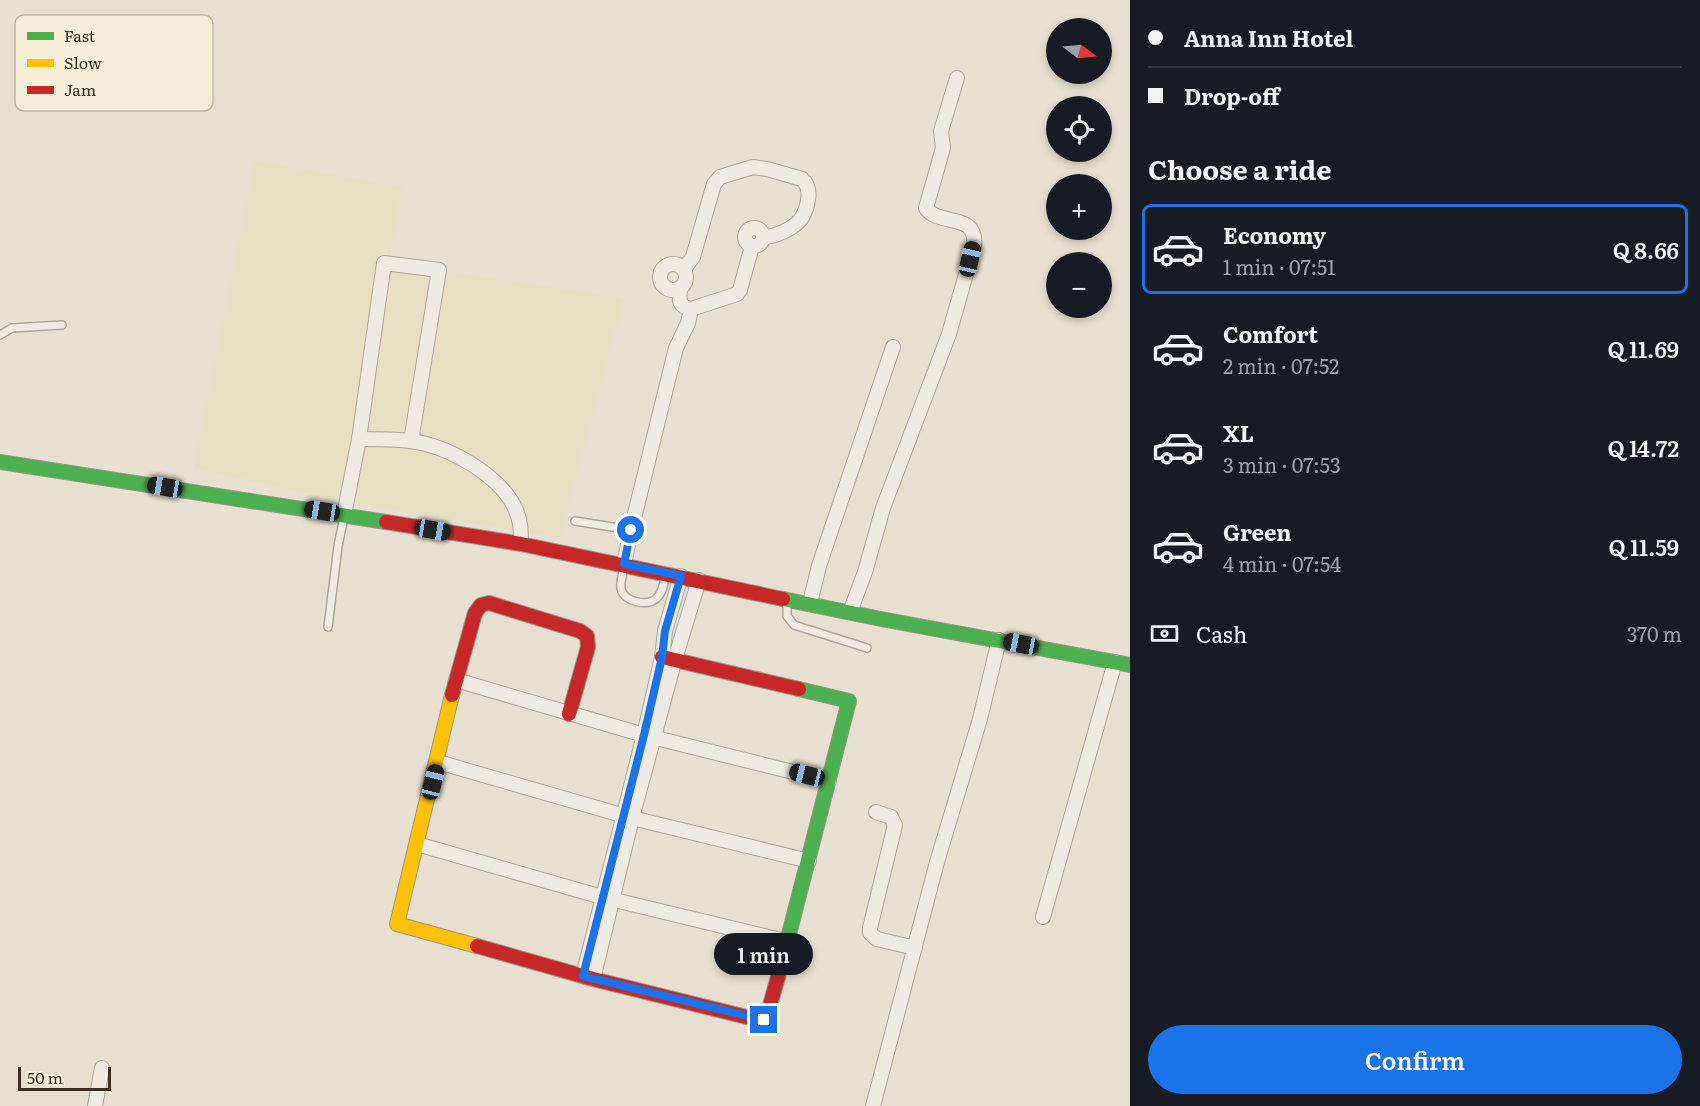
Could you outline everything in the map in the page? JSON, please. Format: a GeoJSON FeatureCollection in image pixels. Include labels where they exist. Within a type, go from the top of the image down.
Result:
{"type":"FeatureCollection","features":[{"type":"Feature","properties":{"kind":"street"},"geometry":{"type":"LineString","coordinates":[[850,612],[863,579],[876,530],[899,464],[944,351],[974,246],[971,228],[963,223],[932,214],[926,208],[943,148],[941,131],[957,78]]}},
{"type":"Feature","properties":{"kind":"street"},"geometry":{"type":"LineString","coordinates":[[757,167],[806,182],[808,195],[800,219],[783,232],[758,242],[739,292],[732,297],[691,309],[680,304],[680,288],[686,281],[684,269],[693,257],[712,189],[715,181],[720,177],[757,167]]}},
{"type":"Feature","properties":{"kind":"street"},"geometry":{"type":"LineString","coordinates":[[344,515],[359,439],[384,263],[439,270],[411,441]]}},
{"type":"Feature","properties":{"kind":"street"},"geometry":{"type":"LineString","coordinates":[[680,288],[668,289],[662,282],[661,274],[666,267],[673,264],[684,269]]}},
{"type":"Feature","properties":{"kind":"street"},"geometry":{"type":"LineString","coordinates":[[624,564],[676,348],[688,323],[691,309]]}},
{"type":"Feature","properties":{"kind":"street"},"geometry":{"type":"LineString","coordinates":[[810,603],[819,566],[893,347]]}},
{"type":"Feature","properties":{"kind":"street"},"geometry":{"type":"LineString","coordinates":[[359,439],[411,441],[446,451],[460,458],[499,486],[509,497],[519,517],[521,544]]}},
{"type":"Feature","properties":{"kind":"street"},"geometry":{"type":"LineString","coordinates":[[0,462],[521,544],[850,612],[1130,665]]}},
{"type":"Feature","properties":{"kind":"street"},"geometry":{"type":"LineString","coordinates":[[669,658],[665,631],[681,576]]}},
{"type":"Feature","properties":{"kind":"street"},"geometry":{"type":"LineString","coordinates":[[588,977],[627,816],[669,658],[684,636],[699,580]]}},
{"type":"Feature","properties":{"kind":"street"},"geometry":{"type":"LineString","coordinates":[[569,714],[588,647],[588,636],[580,631],[489,603],[481,605],[475,613],[456,680],[397,924],[588,977],[764,1020],[769,1015],[789,942],[849,701],[669,658]]}},
{"type":"Feature","properties":{"kind":"street"},"geometry":{"type":"LineString","coordinates":[[672,610],[689,614]]}},
{"type":"Feature","properties":{"kind":"street"},"geometry":{"type":"LineString","coordinates":[[873,1106],[946,830],[980,718],[999,640]]}},
{"type":"Feature","properties":{"kind":"street"},"geometry":{"type":"LineString","coordinates":[[1043,917],[1115,662]]}},
{"type":"Feature","properties":{"kind":"street"},"geometry":{"type":"LineString","coordinates":[[456,680],[649,736],[829,781]]}},
{"type":"Feature","properties":{"kind":"street"},"geometry":{"type":"LineString","coordinates":[[438,762],[627,816],[809,861]]}},
{"type":"Feature","properties":{"kind":"street"},"geometry":{"type":"LineString","coordinates":[[876,812],[891,817],[895,825],[870,933],[877,939],[915,948]]}},
{"type":"Feature","properties":{"kind":"street"},"geometry":{"type":"LineString","coordinates":[[417,844],[608,898],[789,942]]}},
{"type":"Feature","properties":{"kind":"street"},"geometry":{"type":"LineString","coordinates":[[95,1106],[102,1068]]}},
{"type":"Feature","properties":{"kind":"lane"},"geometry":{"type":"LineString","coordinates":[[0,335],[12,328],[62,325]]}},
{"type":"Feature","properties":{"kind":"lane"},"geometry":{"type":"LineString","coordinates":[[328,627],[344,515]]}},
{"type":"Feature","properties":{"kind":"lane"},"geometry":{"type":"LineString","coordinates":[[575,521],[631,530]]}},
{"type":"Feature","properties":{"kind":"lane"},"geometry":{"type":"LineString","coordinates":[[624,564],[621,580],[622,594],[629,599],[641,602],[653,601],[657,598],[666,573]]}},
{"type":"Feature","properties":{"kind":"lane"},"geometry":{"type":"LineString","coordinates":[[788,599],[787,616],[794,625],[867,648]]}},
{"type":"Feature","properties":{"kind":"shaded area"},"geometry":{"type":"Polygon","coordinates":[[[255,161],[402,187],[389,263],[624,298],[560,538],[331,499],[194,468],[255,161]]]}},
{"type":"Feature","properties":{"kind":"traffic: fast"},"geometry":{"type":"LineString","coordinates":[[0,462],[386,522]]}},
{"type":"Feature","properties":{"kind":"traffic: fast"},"geometry":{"type":"LineString","coordinates":[[783,599],[1130,665]]}},
{"type":"Feature","properties":{"kind":"traffic: fast"},"geometry":{"type":"LineString","coordinates":[[778,977],[849,701],[799,689]]}},
{"type":"Feature","properties":{"kind":"traffic: slow"},"geometry":{"type":"LineString","coordinates":[[452,695],[397,924],[477,946]]}},
{"type":"Feature","properties":{"kind":"traffic: jam"},"geometry":{"type":"LineString","coordinates":[[386,522],[521,544],[783,599]]}},
{"type":"Feature","properties":{"kind":"traffic: jam"},"geometry":{"type":"LineString","coordinates":[[452,695],[475,613],[481,605],[489,603],[580,631],[587,636],[588,647],[569,714]]}},
{"type":"Feature","properties":{"kind":"traffic: jam"},"geometry":{"type":"LineString","coordinates":[[662,657],[799,689]]}},
{"type":"Feature","properties":{"kind":"traffic: jam"},"geometry":{"type":"LineString","coordinates":[[477,946],[593,979],[759,1020],[766,1019],[778,977]]}},
{"type":"Feature","properties":{"kind":"route"},"geometry":{"type":"LineString","coordinates":[[631,530],[624,564],[681,576],[665,631],[662,657],[644,735],[583,976],[764,1020]]}}]}
